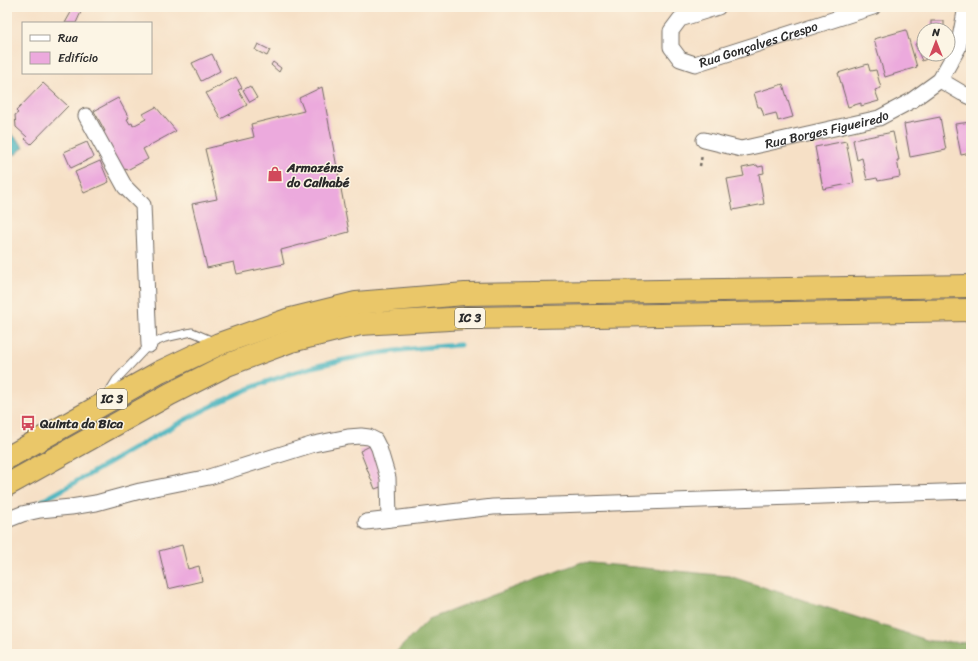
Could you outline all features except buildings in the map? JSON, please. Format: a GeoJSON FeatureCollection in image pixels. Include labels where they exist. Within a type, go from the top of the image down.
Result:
{"type":"FeatureCollection","features":[{"type":"Feature","properties":{"kind":"highway","name":"IC 3"},"geometry":{"type":"LineString","coordinates":[[7,458],[160,372],[219,344],[287,320],[356,303],[465,294],[971,286]]}},
{"type":"Feature","properties":{"kind":"highway","name":"IC 3"},"geometry":{"type":"LineString","coordinates":[[7,485],[170,394],[228,365],[291,341],[360,324],[474,318],[971,310]]}},
{"type":"Feature","properties":{"kind":"street","name":"Rua Gonçalves Crespo"},"geometry":{"type":"LineString","coordinates":[[718,7],[680,19],[671,31],[671,47],[680,59],[696,64],[873,7]]}},
{"type":"Feature","properties":{"kind":"street"},"geometry":{"type":"LineString","coordinates":[[966,7],[958,48],[940,80],[971,97]]}},
{"type":"Feature","properties":{"kind":"street","name":"Rua Borges Figueiredo"},"geometry":{"type":"LineString","coordinates":[[704,140],[740,149],[879,118],[911,101],[940,80]]}},
{"type":"Feature","properties":{"kind":"street"},"geometry":{"type":"LineString","coordinates":[[86,116],[125,187],[143,205],[149,345]]}},
{"type":"Feature","properties":{"kind":"street"},"geometry":{"type":"LineString","coordinates":[[7,520],[22,514],[40,510],[96,503],[140,491],[209,477],[314,444],[361,436],[369,437],[375,440],[379,448],[388,478],[389,519]]}},
{"type":"Feature","properties":{"kind":"street"},"geometry":{"type":"LineString","coordinates":[[366,522],[493,507],[971,491]]}},
{"type":"Feature","properties":{"kind":"lane"},"geometry":{"type":"LineString","coordinates":[[100,405],[116,380],[149,345],[165,338],[192,332],[219,344]]}},
{"type":"Feature","properties":{"kind":"green space"},"geometry":{"type":"Polygon","coordinates":[[[582,562],[729,576],[930,641],[971,643],[971,654],[394,654],[429,619],[582,562]]]}},
{"type":"Feature","properties":{"kind":"water"},"geometry":{"type":"Polygon","coordinates":[[[12,134],[24,147],[15,155],[7,146],[7,138],[12,134]]]}},
{"type":"Feature","properties":{"kind":"waterway"},"geometry":{"type":"LineString","coordinates":[[42,501],[189,418],[239,393],[266,382],[320,365],[348,359],[404,350],[460,345]]}},
{"type":"Feature","properties":{"kind":"place","name":"Armazéns do Calhabé"},"geometry":{"type":"Point","coordinates":[275,174]}},
{"type":"Feature","properties":{"kind":"place","name":"Quinta da Bica"},"geometry":{"type":"Point","coordinates":[28,423]}}]}
